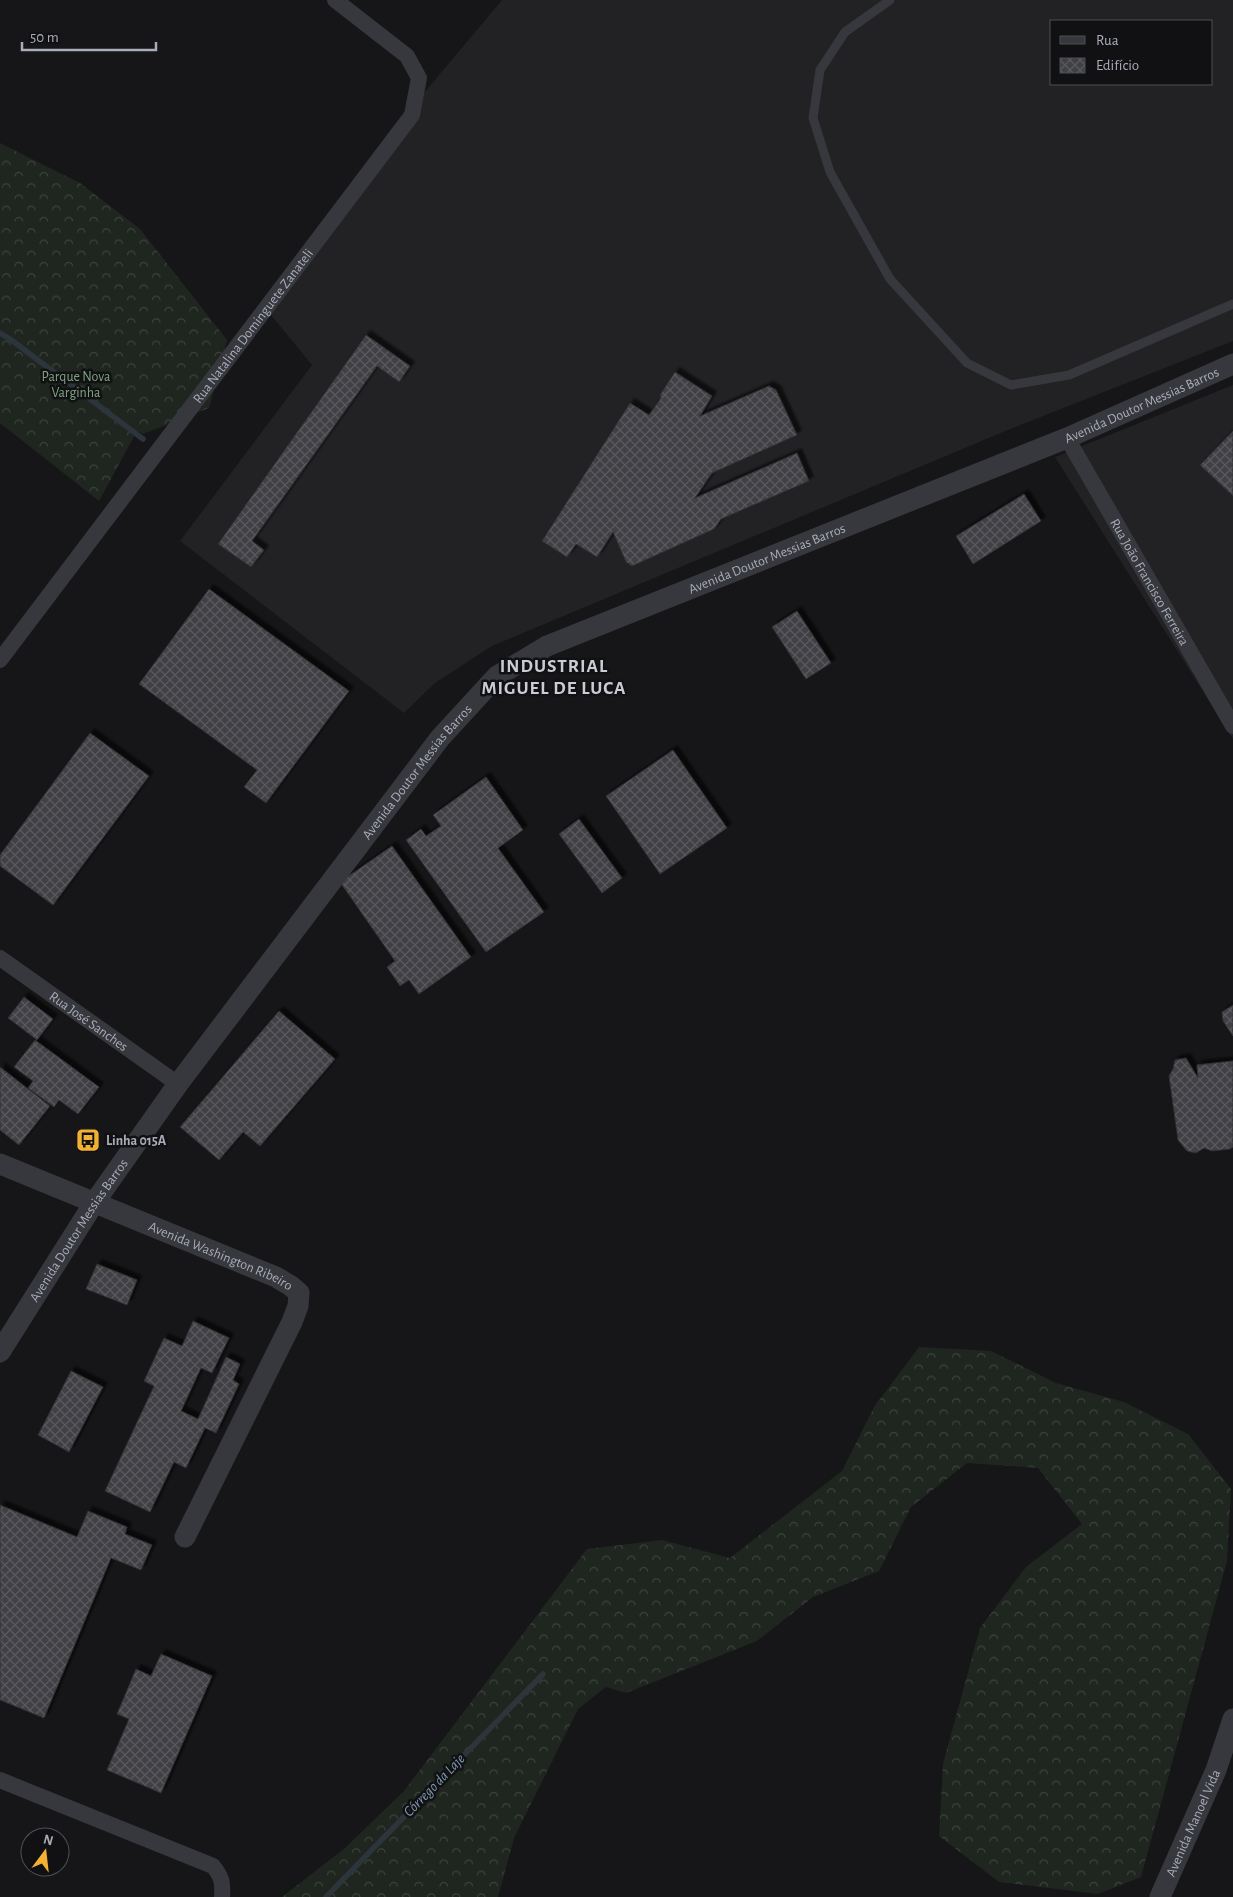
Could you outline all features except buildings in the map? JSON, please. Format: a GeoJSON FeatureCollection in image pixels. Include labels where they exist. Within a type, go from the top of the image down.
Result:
{"type":"FeatureCollection","features":[{"type":"Feature","properties":{"kind":"street","name":"Rua Natalina Dominguete Zanateli"},"geometry":{"type":"LineString","coordinates":[[0,660],[412,115],[419,78],[408,56],[336,0]]}},
{"type":"Feature","properties":{"kind":"street","name":"Avenida Doutor Messias Barros"},"geometry":{"type":"LineString","coordinates":[[0,1352],[94,1203],[178,1084],[440,738],[497,676],[547,646],[1067,438],[1233,364]]}},
{"type":"Feature","properties":{"kind":"street","name":"Rua João Francisco Ferreira"},"geometry":{"type":"LineString","coordinates":[[1067,438],[1233,726]]}},
{"type":"Feature","properties":{"kind":"street","name":"Rua José Sanches"},"geometry":{"type":"LineString","coordinates":[[0,958],[178,1084]]}},
{"type":"Feature","properties":{"kind":"street","name":"Avenida Washington Ribeiro"},"geometry":{"type":"LineString","coordinates":[[0,1164],[276,1277],[299,1293],[298,1306],[292,1322],[185,1538]]}},
{"type":"Feature","properties":{"kind":"street","name":"Avenida Manoel Vida"},"geometry":{"type":"LineString","coordinates":[[1160,1897],[1216,1770],[1233,1719]]}},
{"type":"Feature","properties":{"kind":"street"},"geometry":{"type":"LineString","coordinates":[[0,1780],[214,1866],[221,1875],[223,1883],[222,1897]]}},
{"type":"Feature","properties":{"kind":"lane"},"geometry":{"type":"LineString","coordinates":[[890,0],[845,32],[820,70],[813,118],[830,172],[890,280],[967,363],[1011,385],[1069,374],[1233,304]]}},
{"type":"Feature","properties":{"kind":"shaded area"},"geometry":{"type":"Polygon","coordinates":[[[502,0],[1233,0],[1233,341],[1003,432],[492,646],[435,683],[404,713],[180,541],[312,365],[266,309],[392,131],[502,0]]]}},
{"type":"Feature","properties":{"kind":"shaded area"},"geometry":{"type":"Polygon","coordinates":[[[1233,385],[1233,739],[1055,457],[1233,385]]]}},
{"type":"Feature","properties":{"kind":"green space","name":"Parque Nova Varginha"},"geometry":{"type":"Polygon","coordinates":[[[0,143],[80,183],[140,229],[227,340],[209,408],[143,434],[137,431],[99,501],[0,423],[0,143]]]}},
{"type":"Feature","properties":{"kind":"green space"},"geometry":{"type":"Polygon","coordinates":[[[919,1347],[991,1351],[1056,1383],[1124,1402],[1188,1434],[1231,1489],[1227,1561],[1141,1877],[1098,1894],[999,1882],[939,1836],[943,1764],[980,1628],[1026,1567],[1082,1524],[1038,1468],[967,1463],[911,1507],[879,1571],[813,1597],[757,1641],[626,1693],[606,1687],[578,1709],[514,1838],[498,1897],[282,1897],[345,1848],[404,1791],[587,1549],[662,1540],[730,1558],[842,1471],[874,1407],[919,1347]]]}},
{"type":"Feature","properties":{"kind":"waterway"},"geometry":{"type":"LineString","coordinates":[[0,333],[143,439]]}},
{"type":"Feature","properties":{"kind":"waterway","name":"Córrego da Laje"},"geometry":{"type":"LineString","coordinates":[[326,1897],[543,1674]]}},
{"type":"Feature","properties":{"kind":"place","name":"Linha 015A"},"geometry":{"type":"Point","coordinates":[88,1140]}},
{"type":"Feature","properties":{"kind":"district","name":"INDUSTRIAL MIGUEL DE LUCA"},"geometry":{"type":"Point","coordinates":[554,676]}}]}
